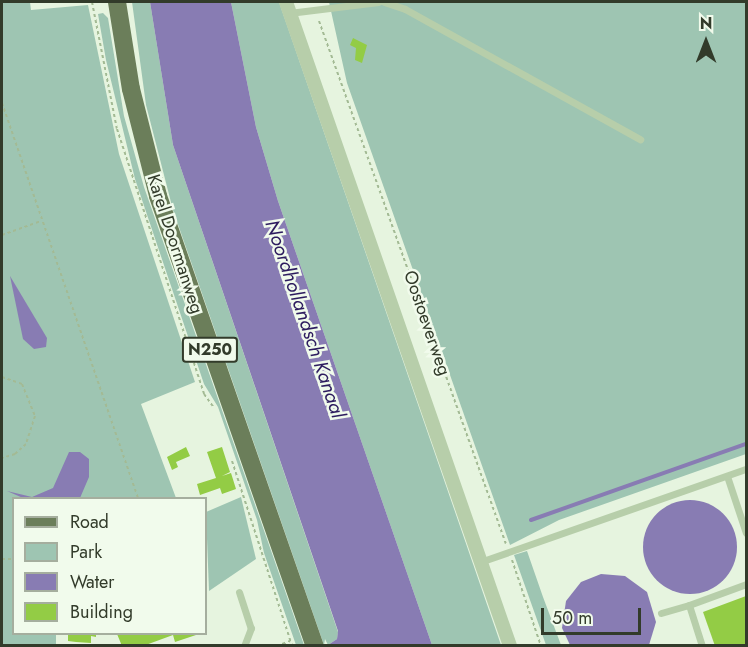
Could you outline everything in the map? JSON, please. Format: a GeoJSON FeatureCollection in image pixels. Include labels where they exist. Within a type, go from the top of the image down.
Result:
{"type":"FeatureCollection","features":[{"type":"Feature","properties":{"kind":"main road","name":"Karel Doormanweg"},"geometry":{"type":"LineString","coordinates":[[118,3],[130,89],[158,196],[315,645]]}},
{"type":"Feature","properties":{"kind":"street","name":"Oostoeverweg"},"geometry":{"type":"LineString","coordinates":[[288,5],[510,645]]}},
{"type":"Feature","properties":{"kind":"lane"},"geometry":{"type":"LineString","coordinates":[[288,5],[313,7],[378,2]]}},
{"type":"Feature","properties":{"kind":"lane"},"geometry":{"type":"LineString","coordinates":[[384,2],[405,9],[640,139]]}},
{"type":"Feature","properties":{"kind":"lane"},"geometry":{"type":"LineString","coordinates":[[480,562],[747,469]]}},
{"type":"Feature","properties":{"kind":"lane"},"geometry":{"type":"LineString","coordinates":[[727,476],[747,533]]}},
{"type":"Feature","properties":{"kind":"lane"},"geometry":{"type":"LineString","coordinates":[[661,613],[747,584]]}},
{"type":"Feature","properties":{"kind":"lane"},"geometry":{"type":"LineString","coordinates":[[239,592],[251,628],[244,645]]}},
{"type":"Feature","properties":{"kind":"lane"},"geometry":{"type":"LineString","coordinates":[[689,604],[702,645]]}},
{"type":"Feature","properties":{"kind":"path","name":"Oostoeverweg"},"geometry":{"type":"LineString","coordinates":[[313,7],[541,645]]}},
{"type":"Feature","properties":{"kind":"path"},"geometry":{"type":"LineString","coordinates":[[2,103],[138,497]]}},
{"type":"Feature","properties":{"kind":"path"},"geometry":{"type":"LineString","coordinates":[[2,235],[42,221]]}},
{"type":"Feature","properties":{"kind":"path"},"geometry":{"type":"LineString","coordinates":[[2,377],[22,384],[35,416],[26,444],[15,454],[2,458]]}},
{"type":"Feature","properties":{"kind":"path"},"geometry":{"type":"LineString","coordinates":[[230,455],[291,643],[277,645]]}},
{"type":"Feature","properties":{"kind":"green space"},"geometry":{"type":"Polygon","coordinates":[[[2,2],[30,2],[31,10],[88,5],[119,154],[195,382],[141,404],[176,497],[12,497],[12,635],[56,635],[56,645],[2,645],[2,2]]]}},
{"type":"Feature","properties":{"kind":"green space"},"geometry":{"type":"Polygon","coordinates":[[[132,2],[150,2],[173,145],[338,632],[337,639],[328,645],[325,639],[324,645],[173,210],[146,105],[132,2]]]}},
{"type":"Feature","properties":{"kind":"green space"},"geometry":{"type":"Polygon","coordinates":[[[231,2],[279,2],[501,645],[432,645],[278,201],[256,127],[231,2]]]}},
{"type":"Feature","properties":{"kind":"green space"},"geometry":{"type":"Polygon","coordinates":[[[329,2],[746,2],[746,454],[559,520],[510,545],[347,83],[329,2]]]}},
{"type":"Feature","properties":{"kind":"green space"},"geometry":{"type":"Polygon","coordinates":[[[103,13],[108,18],[124,116],[144,187],[304,645],[296,645],[264,553],[257,520],[218,407],[204,384],[135,179],[106,60],[98,14],[103,13]]]}},
{"type":"Feature","properties":{"kind":"green space"},"geometry":{"type":"Polygon","coordinates":[[[241,497],[256,559],[209,591],[207,538],[207,512],[241,497]]]}},
{"type":"Feature","properties":{"kind":"green space"},"geometry":{"type":"Polygon","coordinates":[[[527,551],[561,645],[546,645],[514,555],[527,551]]]}},
{"type":"Feature","properties":{"kind":"water","name":"Noordhollandsch Kanaal"},"geometry":{"type":"Polygon","coordinates":[[[150,2],[231,2],[256,127],[278,201],[432,645],[328,645],[337,639],[338,631],[173,145],[150,2]]]}},
{"type":"Feature","properties":{"kind":"water"},"geometry":{"type":"Polygon","coordinates":[[[10,276],[47,338],[46,347],[34,349],[23,339],[10,276]]]}},
{"type":"Feature","properties":{"kind":"water"},"geometry":{"type":"Polygon","coordinates":[[[69,452],[80,452],[89,459],[89,477],[80,497],[32,497],[53,488],[69,452]]]}},
{"type":"Feature","properties":{"kind":"water"},"geometry":{"type":"Polygon","coordinates":[[[7,491],[32,497],[21,497],[7,491]]]}},
{"type":"Feature","properties":{"kind":"water"},"geometry":{"type":"Polygon","coordinates":[[[690,500],[708,504],[723,514],[733,529],[737,547],[733,565],[723,580],[708,590],[690,594],[672,590],[657,580],[647,565],[643,547],[647,529],[657,514],[672,504],[690,500]]]}},
{"type":"Feature","properties":{"kind":"water"},"geometry":{"type":"Polygon","coordinates":[[[601,574],[625,576],[647,592],[656,622],[649,645],[570,645],[562,628],[566,601],[581,582],[601,574]]]}},
{"type":"Feature","properties":{"kind":"building"},"geometry":{"type":"Polygon","coordinates":[[[353,38],[367,45],[362,63],[355,60],[356,48],[350,45],[353,38]]]}},
{"type":"Feature","properties":{"kind":"building"},"geometry":{"type":"Polygon","coordinates":[[[186,447],[190,456],[176,462],[178,467],[172,470],[167,457],[186,447]]]}},
{"type":"Feature","properties":{"kind":"building"},"geometry":{"type":"Polygon","coordinates":[[[222,447],[230,472],[222,476],[231,473],[236,489],[222,494],[220,488],[200,495],[197,484],[216,478],[207,452],[222,447]]]}},
{"type":"Feature","properties":{"kind":"building"},"geometry":{"type":"Polygon","coordinates":[[[746,596],[746,646],[715,646],[703,612],[746,596]]]}},
{"type":"Feature","properties":{"kind":"building"},"geometry":{"type":"Polygon","coordinates":[[[68,635],[96,635],[96,637],[91,636],[91,643],[68,641],[68,635]]]}},
{"type":"Feature","properties":{"kind":"building"},"geometry":{"type":"Polygon","coordinates":[[[117,635],[173,635],[143,646],[122,646],[117,635]]]}},
{"type":"Feature","properties":{"kind":"building"},"geometry":{"type":"Polygon","coordinates":[[[173,635],[196,635],[175,642],[173,635]]]}},
{"type":"Feature","properties":{"kind":"waterway"},"geometry":{"type":"LineString","coordinates":[[531,520],[746,444]]}}]}
